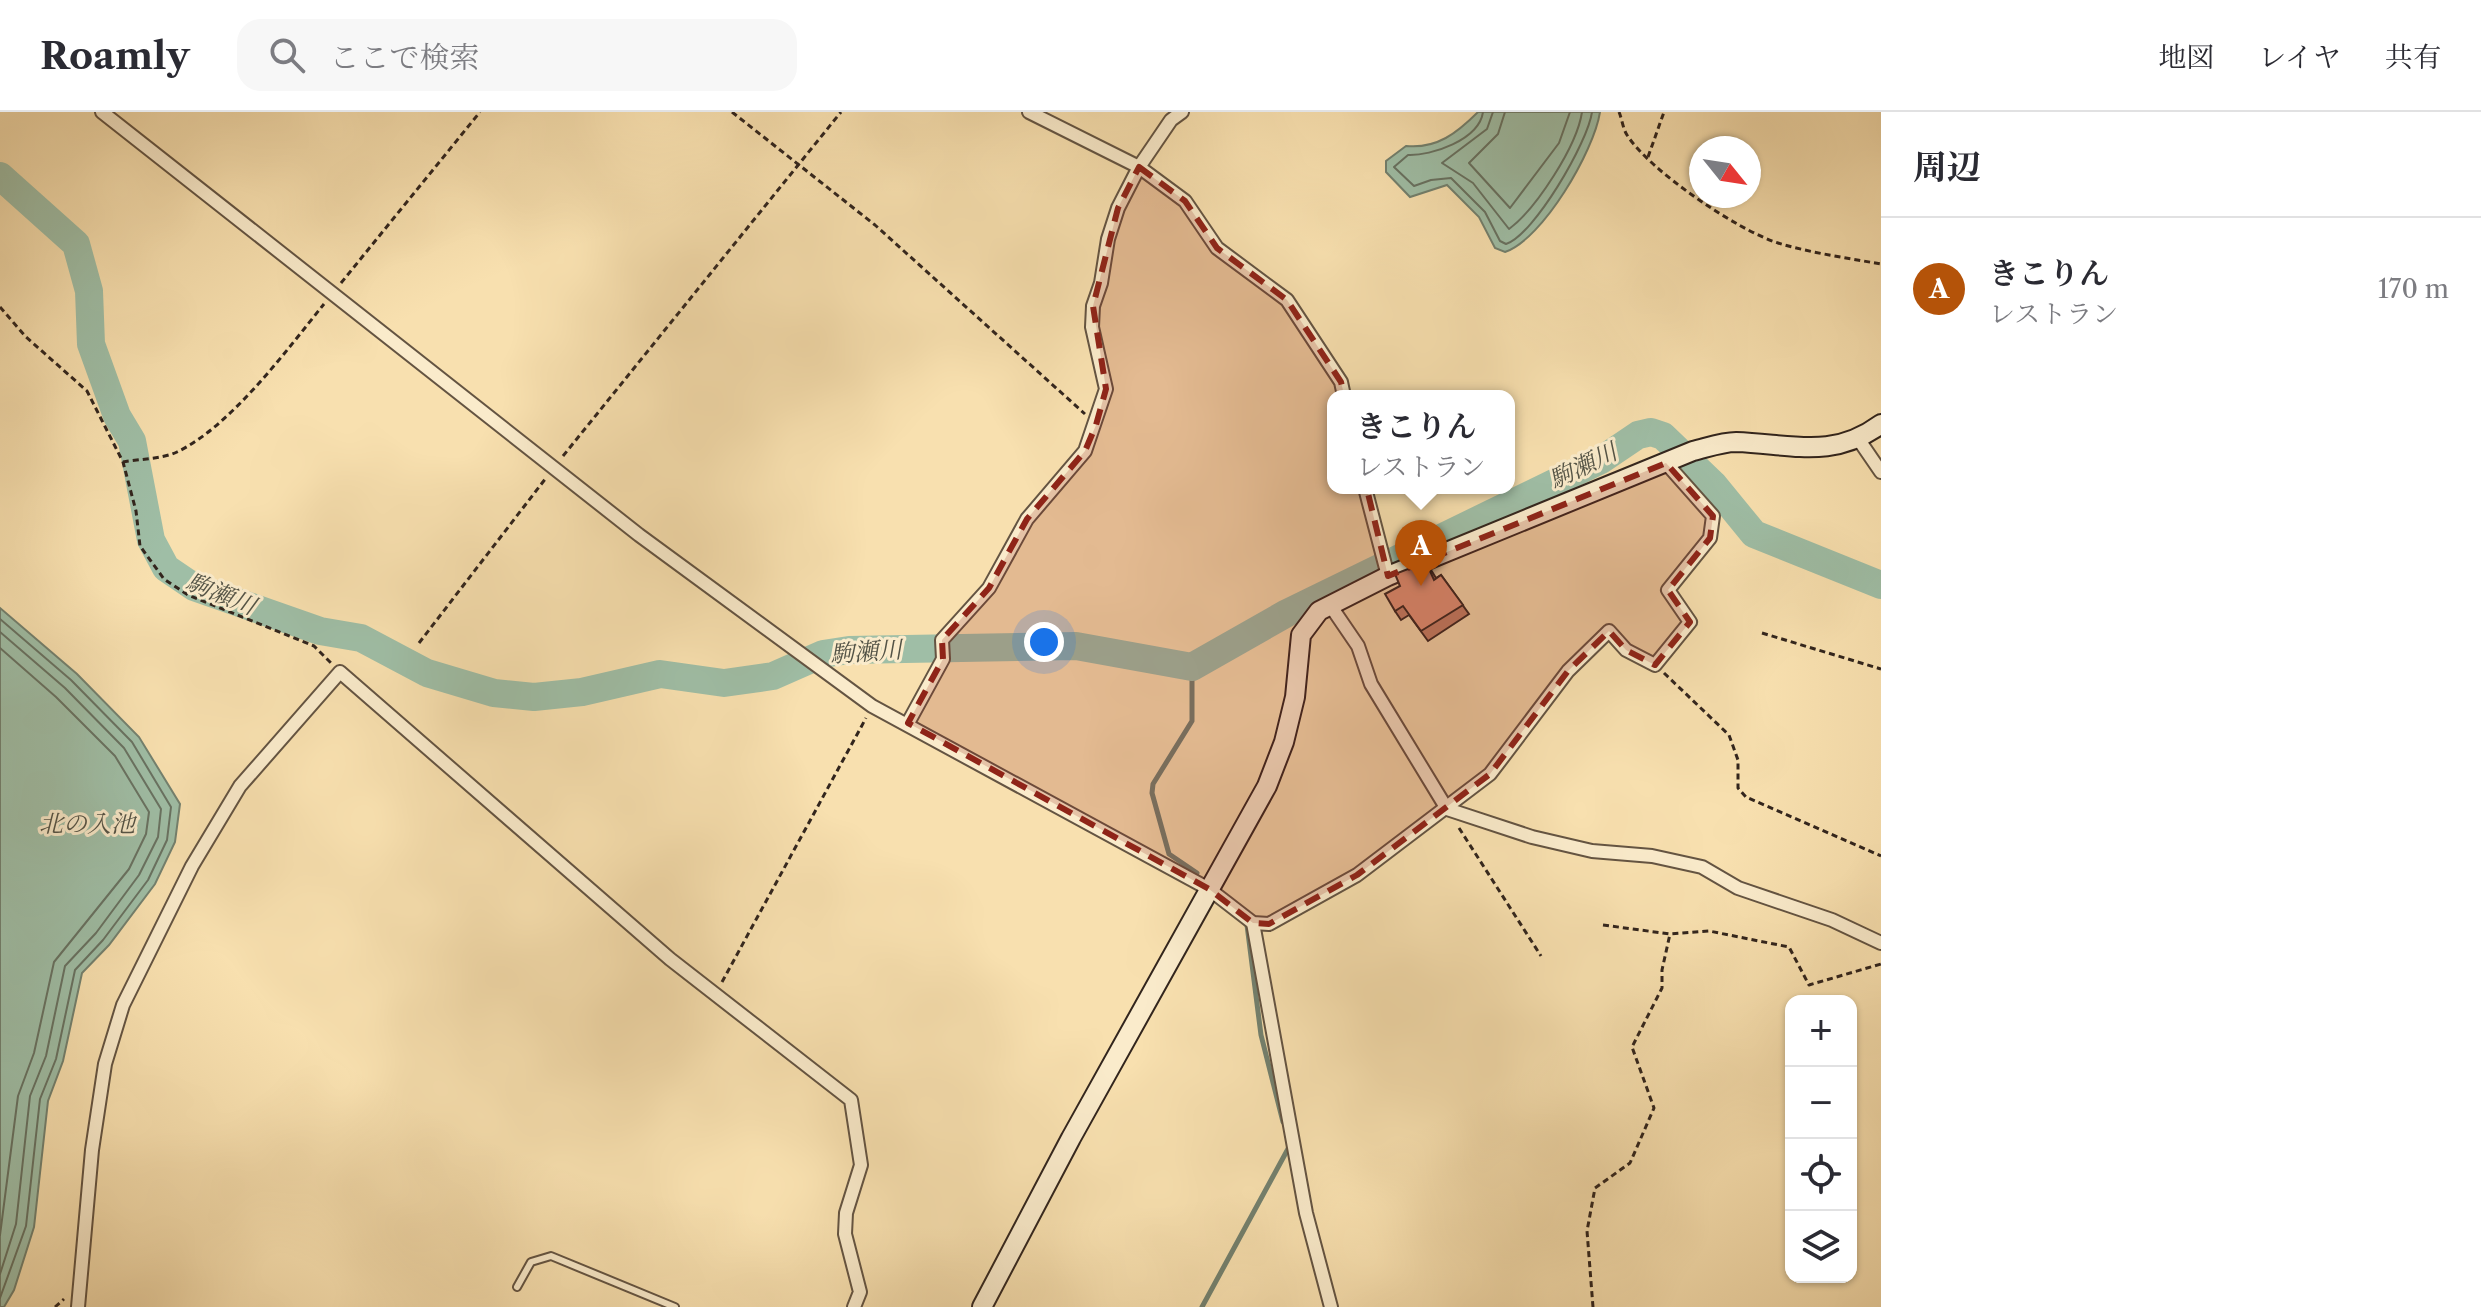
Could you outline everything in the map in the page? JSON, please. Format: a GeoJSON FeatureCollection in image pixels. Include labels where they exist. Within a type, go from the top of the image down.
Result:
{"type":"FeatureCollection","features":[{"type":"Feature","properties":{"kind":"street"},"geometry":{"type":"LineString","coordinates":[[102,112],[553,468],[872,706],[908,723],[1025,792],[1209,889],[1253,923],[1269,924],[1357,875],[1490,774],[1568,671],[1609,631],[1626,650],[1655,665],[1690,622],[1668,590],[1710,538],[1713,516],[1669,461]]}},
{"type":"Feature","properties":{"kind":"street"},"geometry":{"type":"LineString","coordinates":[[1029,112],[1139,167],[1185,201],[1217,248],[1287,300],[1341,382],[1343,390]]}},
{"type":"Feature","properties":{"kind":"street"},"geometry":{"type":"LineString","coordinates":[[908,723],[942,649],[989,588],[1027,519],[1085,451],[1106,389],[1092,327],[1093,306],[1118,208],[1139,167],[1171,120],[1182,112]]}},
{"type":"Feature","properties":{"kind":"street"},"geometry":{"type":"LineString","coordinates":[[982,1307],[1267,786],[1284,742],[1295,697],[1301,635],[1310,620],[1330,605],[1388,576],[1693,451],[1732,442],[1831,448],[1859,440],[1881,424]]}},
{"type":"Feature","properties":{"kind":"street"},"geometry":{"type":"LineString","coordinates":[[1859,440],[1881,472]]}},
{"type":"Feature","properties":{"kind":"street"},"geometry":{"type":"LineString","coordinates":[[1367,494],[1388,576]]}},
{"type":"Feature","properties":{"kind":"street"},"geometry":{"type":"LineString","coordinates":[[1330,605],[1358,646],[1371,684],[1447,809],[1577,848],[1652,856],[1702,867],[1738,888],[1832,920],[1881,943]]}},
{"type":"Feature","properties":{"kind":"street"},"geometry":{"type":"LineString","coordinates":[[78,1307],[92,1150],[105,1064],[123,1005],[192,866],[240,786],[340,672],[670,959],[717,992],[851,1100],[861,1165],[846,1213],[845,1234],[860,1292],[854,1307]]}},
{"type":"Feature","properties":{"kind":"street"},"geometry":{"type":"LineString","coordinates":[[1253,923],[1306,1213],[1331,1307]]}},
{"type":"Feature","properties":{"kind":"lane"},"geometry":{"type":"LineString","coordinates":[[517,1287],[531,1262],[551,1256],[675,1307]]}},
{"type":"Feature","properties":{"kind":"path"},"geometry":{"type":"LineString","coordinates":[[732,112],[875,225],[1096,425]]}},
{"type":"Feature","properties":{"kind":"path"},"geometry":{"type":"LineString","coordinates":[[419,643],[553,468],[841,112]]}},
{"type":"Feature","properties":{"kind":"path"},"geometry":{"type":"LineString","coordinates":[[1619,112],[1627,135],[1648,157],[1697,198],[1743,228],[1776,242],[1881,264]]}},
{"type":"Feature","properties":{"kind":"path"},"geometry":{"type":"LineString","coordinates":[[1648,157],[1664,112]]}},
{"type":"Feature","properties":{"kind":"path"},"geometry":{"type":"LineString","coordinates":[[0,307],[26,337],[87,391],[123,462],[136,511],[140,546],[164,579],[188,595],[314,646],[340,672]]}},
{"type":"Feature","properties":{"kind":"path"},"geometry":{"type":"LineString","coordinates":[[123,462],[146,457]]}},
{"type":"Feature","properties":{"kind":"path"},"geometry":{"type":"LineString","coordinates":[[1762,633],[1881,669]]}},
{"type":"Feature","properties":{"kind":"path"},"geometry":{"type":"LineString","coordinates":[[1655,665],[1729,735],[1738,760],[1738,788],[1746,797],[1881,856]]}},
{"type":"Feature","properties":{"kind":"path"},"geometry":{"type":"LineString","coordinates":[[717,992],[872,706]]}},
{"type":"Feature","properties":{"kind":"path"},"geometry":{"type":"LineString","coordinates":[[1447,809],[1541,956]]}},
{"type":"Feature","properties":{"kind":"path"},"geometry":{"type":"LineString","coordinates":[[1603,925],[1670,934],[1709,931],[1789,947],[1809,985],[1881,964]]}},
{"type":"Feature","properties":{"kind":"path"},"geometry":{"type":"LineString","coordinates":[[1593,1307],[1587,1231],[1595,1188],[1630,1163],[1654,1108],[1632,1047],[1662,988],[1662,970],[1670,934]]}},
{"type":"Feature","properties":{"kind":"highlighted area"},"geometry":{"type":"Polygon","coordinates":[[[1139,167],[1185,201],[1217,248],[1287,300],[1341,382],[1388,576],[1666,463],[1713,516],[1710,538],[1668,590],[1690,622],[1655,665],[1626,650],[1609,631],[1568,671],[1490,774],[1357,875],[1269,924],[1253,923],[1209,889],[908,723],[943,659],[942,640],[989,588],[1027,519],[1085,451],[1096,425],[1106,389],[1093,306],[1118,208],[1139,167]]]}},
{"type":"Feature","properties":{"kind":"water"},"geometry":{"type":"Polygon","coordinates":[[[1478,112],[1600,112],[1588,148],[1564,192],[1535,230],[1520,244],[1505,252],[1495,248],[1479,217],[1447,185],[1410,197],[1386,172],[1386,161],[1406,146],[1427,145],[1446,138],[1478,112]]]}},
{"type":"Feature","properties":{"kind":"water","name":"北の入池"},"geometry":{"type":"Polygon","coordinates":[[[0,608],[77,674],[139,737],[180,804],[175,842],[155,884],[109,945],[82,973],[63,1061],[48,1101],[34,1227],[14,1290],[4,1307],[0,1307],[0,608]]]}},
{"type":"Feature","properties":{"kind":"building"},"geometry":{"type":"Polygon","coordinates":[[[1426,562],[1434,580],[1441,575],[1463,605],[1421,631],[1403,606],[1395,611],[1385,594],[1400,586],[1395,574],[1426,562]]]}},
{"type":"Feature","properties":{"kind":"waterway","name":"駒瀬川"},"geometry":{"type":"LineString","coordinates":[[0,176],[76,244],[89,291],[91,344],[117,416],[132,441],[151,540],[166,568],[194,587],[320,631],[361,638],[427,673],[494,693],[534,697],[582,692],[660,674],[724,683],[773,676],[823,654],[849,650],[1076,646],[1192,667],[1287,613],[1601,460],[1638,435],[1651,432],[1663,436],[1713,484],[1754,534],[1881,585]]}},
{"type":"Feature","properties":{"kind":"waterway"},"geometry":{"type":"LineString","coordinates":[[1192,667],[1192,721],[1153,784],[1152,793],[1169,854],[1197,873]]}},
{"type":"Feature","properties":{"kind":"waterway"},"geometry":{"type":"LineString","coordinates":[[1247,925],[1261,1035],[1283,1122]]}},
{"type":"Feature","properties":{"kind":"waterway"},"geometry":{"type":"LineString","coordinates":[[1202,1307],[1289,1147]]}},
{"type":"Feature","properties":{"kind":"place","name":"きこりん"},"geometry":{"type":"Point","coordinates":[1421,586]}}]}
